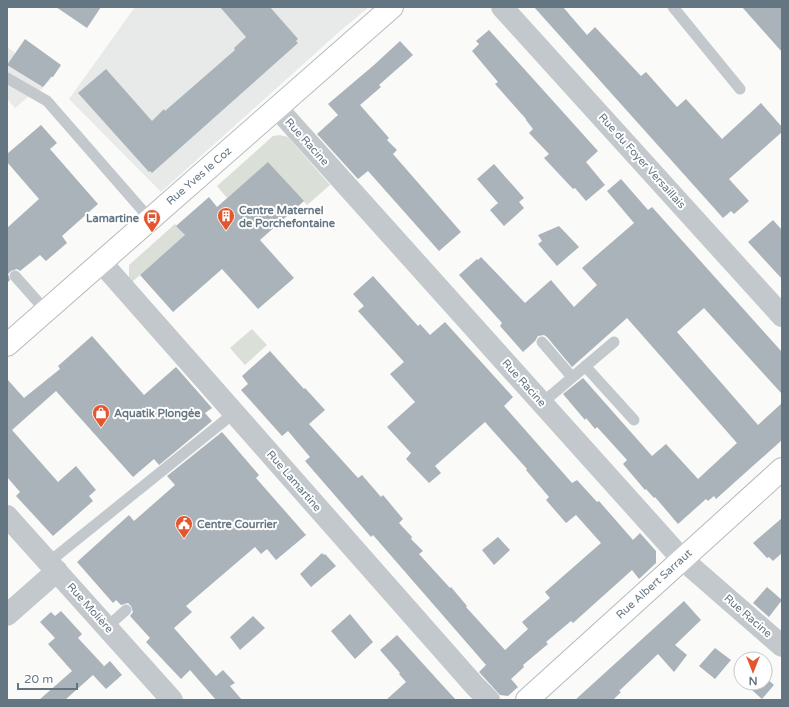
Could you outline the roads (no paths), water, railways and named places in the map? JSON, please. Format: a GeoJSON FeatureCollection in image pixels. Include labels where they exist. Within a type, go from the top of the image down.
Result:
{"type":"FeatureCollection","features":[{"type":"Feature","properties":{"kind":"main road","name":"Rue Yves le Coz"},"geometry":{"type":"LineString","coordinates":[[7,345],[392,7]]}},
{"type":"Feature","properties":{"kind":"main road","name":"Rue Albert Sarraut"},"geometry":{"type":"LineString","coordinates":[[527,700],[782,469]]}},
{"type":"Feature","properties":{"kind":"street","name":"Rue du Foyer Versaillais"},"geometry":{"type":"LineString","coordinates":[[502,7],[782,316]]}},
{"type":"Feature","properties":{"kind":"street","name":"Rue Racine"},"geometry":{"type":"LineString","coordinates":[[277,108],[682,559],[782,646]]}},
{"type":"Feature","properties":{"kind":"street","name":"Rue Lamartine"},"geometry":{"type":"LineString","coordinates":[[101,262],[469,680],[489,700]]}},
{"type":"Feature","properties":{"kind":"street","name":"Rue Molière"},"geometry":{"type":"LineString","coordinates":[[7,516],[172,700]]}},
{"type":"Feature","properties":{"kind":"street"},"geometry":{"type":"LineString","coordinates":[[7,616],[53,566]]}},
{"type":"Feature","properties":{"kind":"lane"},"geometry":{"type":"LineString","coordinates":[[673,7],[740,89]]}},
{"type":"Feature","properties":{"kind":"lane"},"geometry":{"type":"LineString","coordinates":[[7,78],[47,101],[150,219]]}},
{"type":"Feature","properties":{"kind":"lane"},"geometry":{"type":"LineString","coordinates":[[15,276],[46,310]]}},
{"type":"Feature","properties":{"kind":"lane"},"geometry":{"type":"LineString","coordinates":[[542,342],[572,377]]}},
{"type":"Feature","properties":{"kind":"lane"},"geometry":{"type":"LineString","coordinates":[[542,403],[614,342]]}},
{"type":"Feature","properties":{"kind":"lane"},"geometry":{"type":"LineString","coordinates":[[585,366],[634,420]]}},
{"type":"Feature","properties":{"kind":"lane"},"geometry":{"type":"LineString","coordinates":[[53,566],[234,413]]}},
{"type":"Feature","properties":{"kind":"lane"},"geometry":{"type":"LineString","coordinates":[[107,627],[126,610]]}},
{"type":"Feature","properties":{"kind":"place","name":"Centre Maternel de Porchefontaine"},"geometry":{"type":"Point","coordinates":[226,231]}},
{"type":"Feature","properties":{"kind":"place","name":"Lamartine"},"geometry":{"type":"Point","coordinates":[152,233]}},
{"type":"Feature","properties":{"kind":"place","name":"Aquatik Plongée"},"geometry":{"type":"Point","coordinates":[101,428]}},
{"type":"Feature","properties":{"kind":"place","name":"Centre Courrier"},"geometry":{"type":"Point","coordinates":[184,539]}}]}
